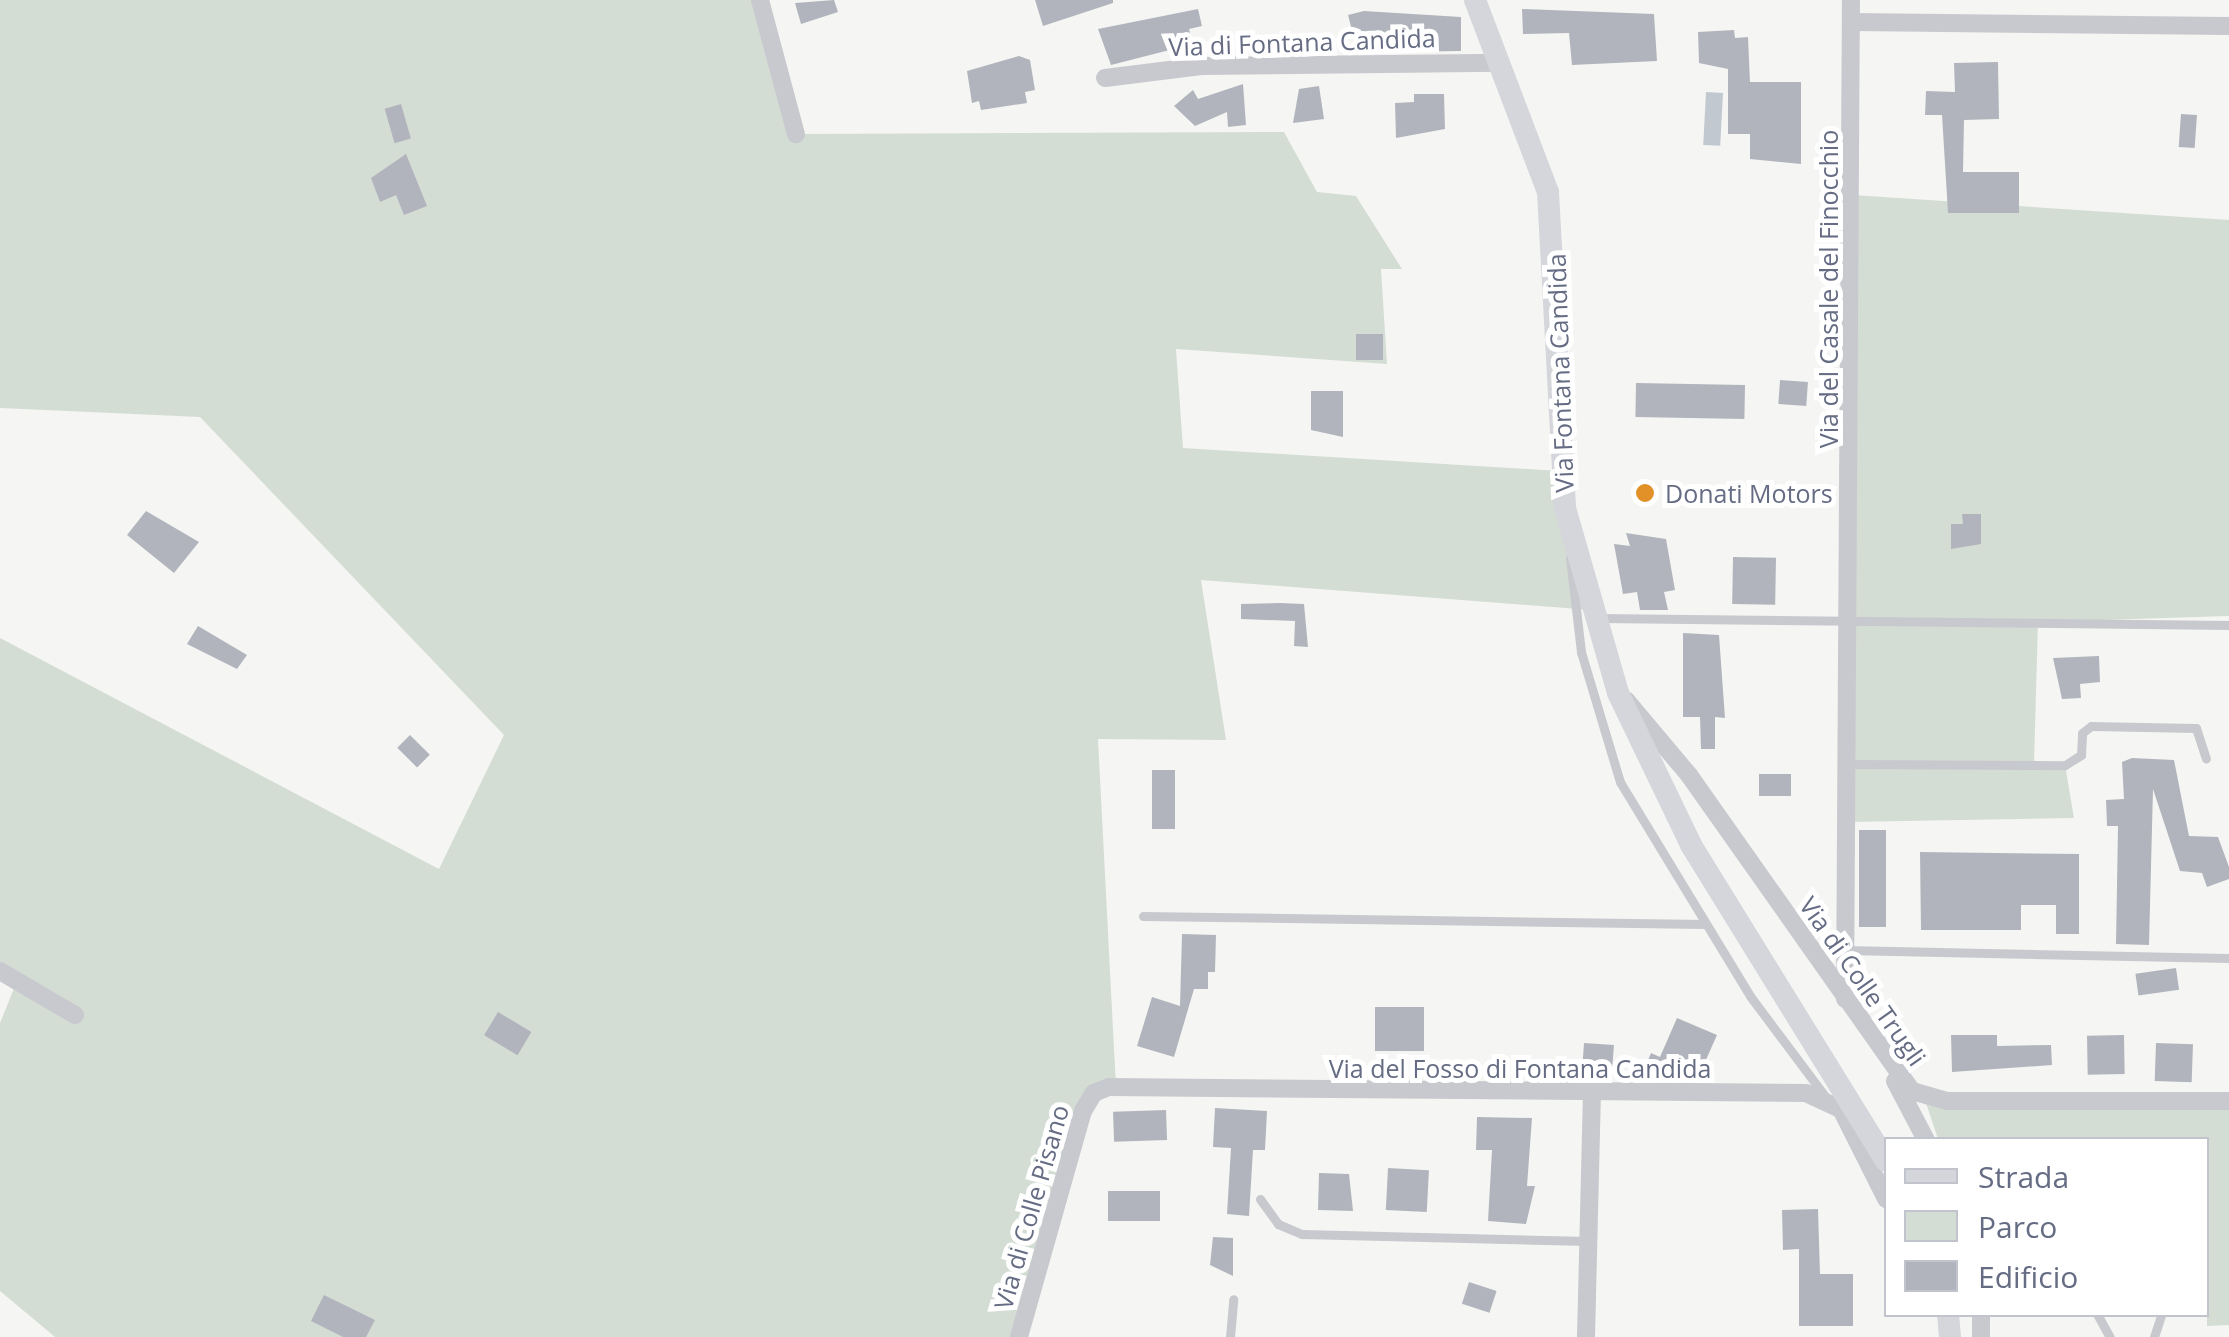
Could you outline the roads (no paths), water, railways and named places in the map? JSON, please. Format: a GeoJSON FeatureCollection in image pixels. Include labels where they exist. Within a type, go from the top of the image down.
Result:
{"type":"FeatureCollection","features":[{"type":"Feature","properties":{"kind":"main road","name":"Via Fontana Candida"},"geometry":{"type":"LineString","coordinates":[[1475,0],[1550,205],[1556,428],[1571,540],[1618,692],[1692,845],[1884,1158]]}},
{"type":"Feature","properties":{"kind":"street"},"geometry":{"type":"LineString","coordinates":[[760,0],[796,134]]}},
{"type":"Feature","properties":{"kind":"street","name":"Via del Casale del Finocchio"},"geometry":{"type":"LineString","coordinates":[[1845,999],[1851,0]]}},
{"type":"Feature","properties":{"kind":"street"},"geometry":{"type":"LineString","coordinates":[[1851,22],[2229,26]]}},
{"type":"Feature","properties":{"kind":"street","name":"Via di Fontana Candida"},"geometry":{"type":"LineString","coordinates":[[1106,78],[1201,66],[1501,63]]}},
{"type":"Feature","properties":{"kind":"street","name":"Via di Colle Trugli"},"geometry":{"type":"LineString","coordinates":[[1618,692],[1689,776],[1908,1088],[1942,1100],[2229,1101]]}},
{"type":"Feature","properties":{"kind":"street"},"geometry":{"type":"LineString","coordinates":[[0,971],[75,1015]]}},
{"type":"Feature","properties":{"kind":"street"},"geometry":{"type":"LineString","coordinates":[[1876,1045],[1924,1137]]}},
{"type":"Feature","properties":{"kind":"street","name":"Via del Fosso di Fontana Candida"},"geometry":{"type":"LineString","coordinates":[[1094,1093],[1116,1087],[1592,1097],[1780,1092],[1827,1099]]}},
{"type":"Feature","properties":{"kind":"street","name":"Via di Colle Pisano"},"geometry":{"type":"LineString","coordinates":[[1020,1337],[1094,1093]]}},
{"type":"Feature","properties":{"kind":"street"},"geometry":{"type":"LineString","coordinates":[[1586,1337],[1592,1097]]}},
{"type":"Feature","properties":{"kind":"street"},"geometry":{"type":"LineString","coordinates":[[1827,1099],[1850,1121],[1884,1195]]}},
{"type":"Feature","properties":{"kind":"lane"},"geometry":{"type":"LineString","coordinates":[[1571,540],[1578,635],[1618,776],[1705,924],[1827,1099]]}},
{"type":"Feature","properties":{"kind":"lane"},"geometry":{"type":"LineString","coordinates":[[1594,618],[1850,626],[2229,625]]}},
{"type":"Feature","properties":{"kind":"lane"},"geometry":{"type":"LineString","coordinates":[[1848,764],[2065,765],[2078,760],[2092,726],[2196,728],[2206,758]]}},
{"type":"Feature","properties":{"kind":"lane"},"geometry":{"type":"LineString","coordinates":[[1144,916],[1705,924]]}},
{"type":"Feature","properties":{"kind":"lane"},"geometry":{"type":"LineString","coordinates":[[1846,950],[2229,958]]}},
{"type":"Feature","properties":{"kind":"lane"},"geometry":{"type":"LineString","coordinates":[[1260,1199],[1278,1224],[1302,1234],[1588,1240]]}},
{"type":"Feature","properties":{"kind":"lane"},"geometry":{"type":"LineString","coordinates":[[1230,1337],[1234,1298]]}},
{"type":"Feature","properties":{"kind":"place","name":"Donati Motors"},"geometry":{"type":"Point","coordinates":[1645,493]}}]}
